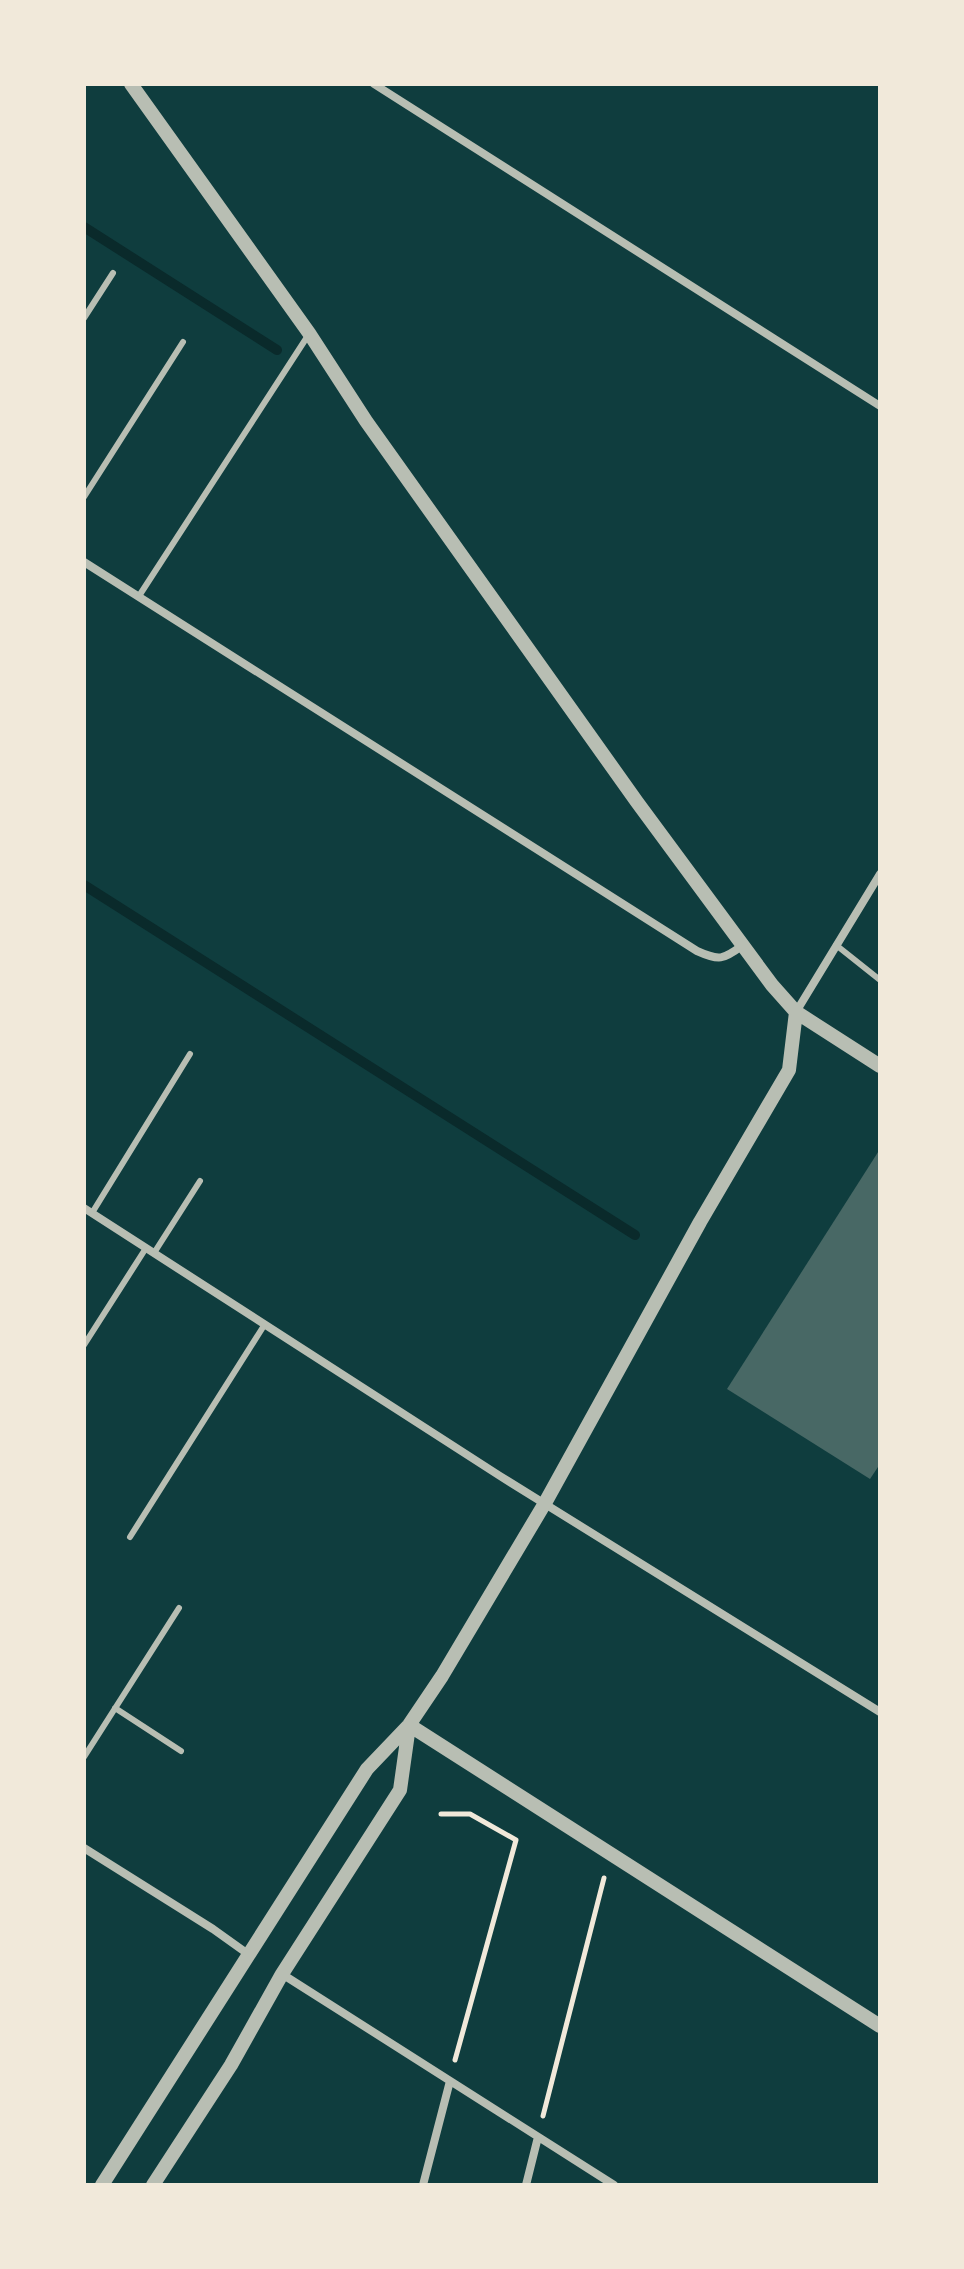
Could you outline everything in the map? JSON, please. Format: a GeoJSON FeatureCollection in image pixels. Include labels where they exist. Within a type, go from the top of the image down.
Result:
{"type":"FeatureCollection","features":[{"type":"Feature","properties":{"kind":"street"},"geometry":{"type":"LineString","coordinates":[[131,84],[637,802],[772,985],[796,1012],[880,1066]]}},
{"type":"Feature","properties":{"kind":"street"},"geometry":{"type":"LineString","coordinates":[[374,84],[880,406]]}},
{"type":"Feature","properties":{"kind":"street"},"geometry":{"type":"LineString","coordinates":[[84,562],[697,951],[715,959],[729,955],[743,945]]}},
{"type":"Feature","properties":{"kind":"street"},"geometry":{"type":"LineString","coordinates":[[102,2185],[367,1769],[409,1725],[442,1676],[545,1503],[700,1222],[789,1070],[796,1012],[880,874]]}},
{"type":"Feature","properties":{"kind":"street"},"geometry":{"type":"LineString","coordinates":[[88,1210],[545,1503],[880,1712]]}},
{"type":"Feature","properties":{"kind":"street"},"geometry":{"type":"LineString","coordinates":[[153,2185],[231,2065],[282,1974],[400,1790],[409,1725]]}},
{"type":"Feature","properties":{"kind":"street"},"geometry":{"type":"LineString","coordinates":[[409,1725],[880,2026]]}},
{"type":"Feature","properties":{"kind":"street"},"geometry":{"type":"LineString","coordinates":[[84,1848],[248,1954]]}},
{"type":"Feature","properties":{"kind":"street"},"geometry":{"type":"LineString","coordinates":[[282,1974],[614,2185]]}},
{"type":"Feature","properties":{"kind":"street"},"geometry":{"type":"LineString","coordinates":[[423,2185],[450,2081]]}},
{"type":"Feature","properties":{"kind":"street"},"geometry":{"type":"LineString","coordinates":[[526,2185],[538,2137]]}},
{"type":"Feature","properties":{"kind":"lane"},"geometry":{"type":"LineString","coordinates":[[84,318],[113,273]]}},
{"type":"Feature","properties":{"kind":"lane"},"geometry":{"type":"LineString","coordinates":[[139,596],[309,333]]}},
{"type":"Feature","properties":{"kind":"lane"},"geometry":{"type":"LineString","coordinates":[[84,497],[183,342]]}},
{"type":"Feature","properties":{"kind":"lane"},"geometry":{"type":"LineString","coordinates":[[836,945],[880,980]]}},
{"type":"Feature","properties":{"kind":"lane"},"geometry":{"type":"LineString","coordinates":[[88,1210],[190,1054]]}},
{"type":"Feature","properties":{"kind":"lane"},"geometry":{"type":"LineString","coordinates":[[84,1345],[200,1181]]}},
{"type":"Feature","properties":{"kind":"lane"},"geometry":{"type":"LineString","coordinates":[[130,1537],[265,1324]]}},
{"type":"Feature","properties":{"kind":"lane"},"geometry":{"type":"LineString","coordinates":[[84,1757],[179,1608]]}},
{"type":"Feature","properties":{"kind":"lane"},"geometry":{"type":"LineString","coordinates":[[115,1708],[181,1751]]}},
{"type":"Feature","properties":{"kind":"path"},"geometry":{"type":"LineString","coordinates":[[441,1814],[470,1814],[516,1840],[450,2081]]}},
{"type":"Feature","properties":{"kind":"path"},"geometry":{"type":"LineString","coordinates":[[538,2137],[606,1870]]}},
{"type":"Feature","properties":{"kind":"building"},"geometry":{"type":"Polygon","coordinates":[[[880,1149],[880,1464],[870,1479],[727,1389],[880,1149]]]}},
{"type":"Feature","properties":{"kind":"waterway"},"geometry":{"type":"LineString","coordinates":[[84,227],[277,350]]}},
{"type":"Feature","properties":{"kind":"waterway"},"geometry":{"type":"LineString","coordinates":[[84,885],[635,1235]]}}]}
